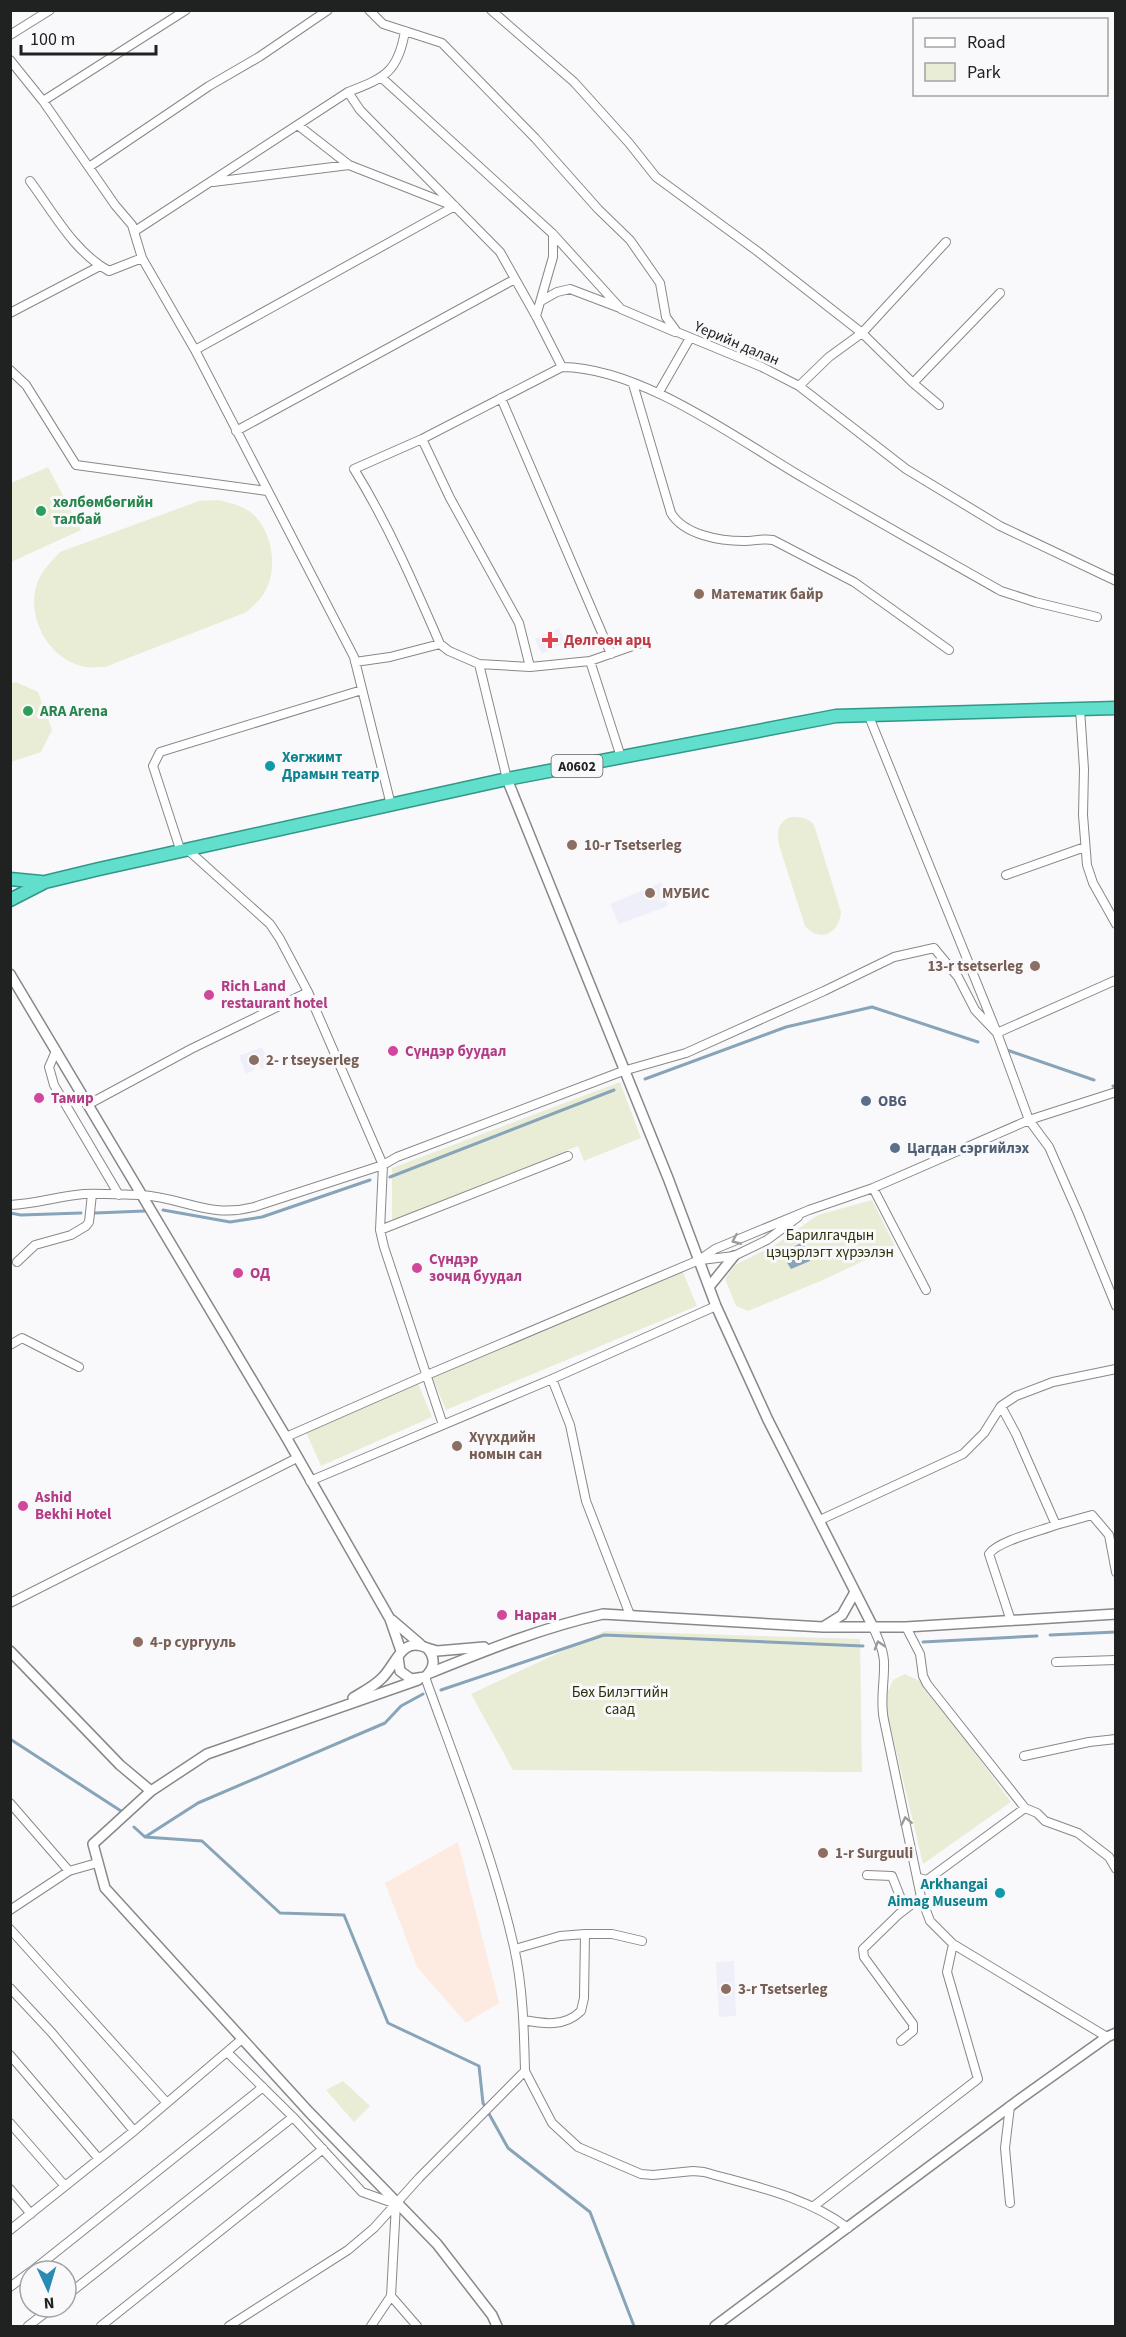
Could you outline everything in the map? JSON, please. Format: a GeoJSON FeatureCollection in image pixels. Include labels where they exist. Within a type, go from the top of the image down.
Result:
{"type":"FeatureCollection","features":[{"type":"Feature","properties":{"kind":"highway","name":"A0602"},"geometry":{"type":"LineString","coordinates":[[10,900],[45,882],[507,779],[836,716],[1116,708]]}},
{"type":"Feature","properties":{"kind":"highway","name":"A0602"},"geometry":{"type":"LineString","coordinates":[[10,879],[45,882]]}},
{"type":"Feature","properties":{"kind":"street"},"geometry":{"type":"LineString","coordinates":[[10,35],[50,10]]}},
{"type":"Feature","properties":{"kind":"street"},"geometry":{"type":"LineString","coordinates":[[44,101],[186,10]]}},
{"type":"Feature","properties":{"kind":"street"},"geometry":{"type":"LineString","coordinates":[[89,167],[209,86],[259,57],[328,10]]}},
{"type":"Feature","properties":{"kind":"street","name":"Үерийн далан"},"geometry":{"type":"LineString","coordinates":[[369,10],[383,24],[442,44],[535,138],[598,209],[630,240],[660,283],[666,317],[677,332],[762,366],[799,386],[906,469],[991,521],[1116,581]]}},
{"type":"Feature","properties":{"kind":"street"},"geometry":{"type":"LineString","coordinates":[[491,10],[574,82],[629,142],[656,177],[757,251],[862,333],[939,405]]}},
{"type":"Feature","properties":{"kind":"street"},"geometry":{"type":"LineString","coordinates":[[135,231],[348,93],[382,78],[402,49],[405,31]]}},
{"type":"Feature","properties":{"kind":"street"},"geometry":{"type":"LineString","coordinates":[[10,60],[44,101],[135,231],[142,258],[195,350],[355,662],[391,805]]}},
{"type":"Feature","properties":{"kind":"street"},"geometry":{"type":"LineString","coordinates":[[382,78],[553,234],[621,309]]}},
{"type":"Feature","properties":{"kind":"street"},"geometry":{"type":"LineString","coordinates":[[348,93],[360,110],[500,252],[562,367]]}},
{"type":"Feature","properties":{"kind":"street"},"geometry":{"type":"LineString","coordinates":[[299,126],[349,165],[455,206]]}},
{"type":"Feature","properties":{"kind":"street"},"geometry":{"type":"LineString","coordinates":[[211,182],[349,165]]}},
{"type":"Feature","properties":{"kind":"street"},"geometry":{"type":"LineString","coordinates":[[30,181],[80,249],[100,266],[109,271],[142,258]]}},
{"type":"Feature","properties":{"kind":"street"},"geometry":{"type":"LineString","coordinates":[[195,350],[455,206]]}},
{"type":"Feature","properties":{"kind":"street"},"geometry":{"type":"LineString","coordinates":[[536,316],[553,257],[553,234]]}},
{"type":"Feature","properties":{"kind":"street"},"geometry":{"type":"LineString","coordinates":[[799,386],[829,357],[862,333],[946,242]]}},
{"type":"Feature","properties":{"kind":"street"},"geometry":{"type":"LineString","coordinates":[[10,313],[100,266]]}},
{"type":"Feature","properties":{"kind":"street"},"geometry":{"type":"LineString","coordinates":[[236,430],[514,279]]}},
{"type":"Feature","properties":{"kind":"street"},"geometry":{"type":"LineString","coordinates":[[541,301],[557,292],[570,289],[677,332]]}},
{"type":"Feature","properties":{"kind":"street"},"geometry":{"type":"LineString","coordinates":[[913,383],[1000,293]]}},
{"type":"Feature","properties":{"kind":"street"},"geometry":{"type":"LineString","coordinates":[[659,392],[690,338]]}},
{"type":"Feature","properties":{"kind":"street"},"geometry":{"type":"LineString","coordinates":[[644,642],[590,661],[530,667],[479,664],[455,653],[440,644],[401,558],[370,495],[354,469],[422,438],[562,367],[584,367],[659,392],[809,482],[1001,591],[1097,617]]}},
{"type":"Feature","properties":{"kind":"street"},"geometry":{"type":"LineString","coordinates":[[10,370],[26,385],[76,465],[267,491]]}},
{"type":"Feature","properties":{"kind":"street"},"geometry":{"type":"LineString","coordinates":[[633,384],[671,513],[676,522],[722,540],[746,541],[763,538],[773,540],[854,582],[949,650]]}},
{"type":"Feature","properties":{"kind":"street"},"geometry":{"type":"LineString","coordinates":[[501,398],[611,654]]}},
{"type":"Feature","properties":{"kind":"street"},"geometry":{"type":"LineString","coordinates":[[422,438],[450,498],[519,623],[530,667]]}},
{"type":"Feature","properties":{"kind":"street"},"geometry":{"type":"LineString","coordinates":[[355,662],[390,657],[440,644]]}},
{"type":"Feature","properties":{"kind":"street"},"geometry":{"type":"LineString","coordinates":[[590,661],[621,757]]}},
{"type":"Feature","properties":{"kind":"street"},"geometry":{"type":"LineString","coordinates":[[479,664],[507,779],[668,1178],[716,1306],[768,1420],[880,1644],[885,1665],[881,1703],[919,1878],[921,1897],[930,1921],[953,1944],[1111,2035],[1010,2106],[715,2326]]}},
{"type":"Feature","properties":{"kind":"street"},"geometry":{"type":"LineString","coordinates":[[362,690],[160,752],[153,766],[185,851],[270,924],[308,992],[383,1165],[380,1230],[443,1425]]}},
{"type":"Feature","properties":{"kind":"street"},"geometry":{"type":"LineString","coordinates":[[1080,709],[1087,865],[1093,884],[1116,924]]}},
{"type":"Feature","properties":{"kind":"street"},"geometry":{"type":"LineString","coordinates":[[868,714],[997,1033],[1029,1120],[1049,1147],[1116,1306]]}},
{"type":"Feature","properties":{"kind":"street"},"geometry":{"type":"LineString","coordinates":[[1006,875],[1085,847]]}},
{"type":"Feature","properties":{"kind":"street"},"geometry":{"type":"LineString","coordinates":[[10,1205],[92,1194],[144,1196],[213,1211],[234,1212],[383,1165],[397,1157],[623,1071],[686,1053],[894,957],[934,948],[958,977],[975,1010],[997,1033]]}},
{"type":"Feature","properties":{"kind":"street"},"geometry":{"type":"LineString","coordinates":[[10,974],[144,1196],[390,1618],[400,1654],[398,1664],[405,1676],[424,1677]]}},
{"type":"Feature","properties":{"kind":"street"},"geometry":{"type":"LineString","coordinates":[[997,1033],[1116,980]]}},
{"type":"Feature","properties":{"kind":"street"},"geometry":{"type":"LineString","coordinates":[[88,1104],[190,1049],[308,992]]}},
{"type":"Feature","properties":{"kind":"street"},"geometry":{"type":"LineString","coordinates":[[56,1051],[49,1067],[49,1074],[119,1195]]}},
{"type":"Feature","properties":{"kind":"street"},"geometry":{"type":"LineString","coordinates":[[286,1437],[699,1260],[715,1249],[809,1210],[873,1188],[1029,1120],[1116,1092]]}},
{"type":"Feature","properties":{"kind":"street"},"geometry":{"type":"LineString","coordinates":[[380,1230],[568,1156]]}},
{"type":"Feature","properties":{"kind":"street"},"geometry":{"type":"LineString","coordinates":[[873,1188],[926,1290]]}},
{"type":"Feature","properties":{"kind":"street"},"geometry":{"type":"LineString","coordinates":[[17,1262],[35,1245],[71,1235],[86,1226],[89,1222],[92,1194]]}},
{"type":"Feature","properties":{"kind":"street"},"geometry":{"type":"LineString","coordinates":[[699,1260],[734,1256],[767,1240],[809,1210]]}},
{"type":"Feature","properties":{"kind":"street"},"geometry":{"type":"LineString","coordinates":[[709,1287],[734,1256]]}},
{"type":"Feature","properties":{"kind":"street"},"geometry":{"type":"LineString","coordinates":[[310,1481],[552,1379],[716,1306]]}},
{"type":"Feature","properties":{"kind":"street"},"geometry":{"type":"LineString","coordinates":[[10,1345],[22,1338],[79,1367]]}},
{"type":"Feature","properties":{"kind":"street"},"geometry":{"type":"LineString","coordinates":[[820,1520],[963,1454],[984,1432],[1001,1406],[1016,1396],[1053,1382],[1116,1369]]}},
{"type":"Feature","properties":{"kind":"street"},"geometry":{"type":"LineString","coordinates":[[552,1379],[570,1425],[586,1501],[630,1615]]}},
{"type":"Feature","properties":{"kind":"street"},"geometry":{"type":"LineString","coordinates":[[1001,1406],[1016,1434],[1056,1525]]}},
{"type":"Feature","properties":{"kind":"street"},"geometry":{"type":"LineString","coordinates":[[10,1603],[297,1458]]}},
{"type":"Feature","properties":{"kind":"street"},"geometry":{"type":"LineString","coordinates":[[1011,1621],[989,1554],[992,1550],[1016,1539],[1092,1515],[1112,1535],[1116,1572]]}},
{"type":"Feature","properties":{"kind":"street"},"geometry":{"type":"LineString","coordinates":[[823,1627],[842,1615],[855,1592]]}},
{"type":"Feature","properties":{"kind":"street"},"geometry":{"type":"LineString","coordinates":[[497,2326],[492,2315],[437,2244],[396,2204],[242,2039],[105,1888],[93,1844],[152,1791],[207,1754],[424,1677],[498,1646],[572,1621],[603,1614],[823,1627],[872,1625],[906,1627],[1116,1614]]}},
{"type":"Feature","properties":{"kind":"street"},"geometry":{"type":"LineString","coordinates":[[390,1618],[424,1646],[434,1660],[424,1677]]}},
{"type":"Feature","properties":{"kind":"street"},"geometry":{"type":"LineString","coordinates":[[906,1627],[921,1654],[923,1676],[927,1684],[1025,1809],[1037,1813],[1045,1821],[1078,1833],[1109,1857],[1116,1869]]}},
{"type":"Feature","properties":{"kind":"street"},"geometry":{"type":"LineString","coordinates":[[344,1705],[382,1678],[400,1654],[413,1644],[447,1650],[498,1646]]}},
{"type":"Feature","properties":{"kind":"street"},"geometry":{"type":"LineString","coordinates":[[10,1651],[120,1764],[152,1791]]}},
{"type":"Feature","properties":{"kind":"street"},"geometry":{"type":"LineString","coordinates":[[1056,1662],[1116,1660]]}},
{"type":"Feature","properties":{"kind":"street"},"geometry":{"type":"LineString","coordinates":[[424,1677],[480,1826],[514,1949],[524,2020],[525,2071],[552,2123],[578,2147],[641,2174],[704,2172],[813,2206],[832,2215],[848,2228]]}},
{"type":"Feature","properties":{"kind":"street"},"geometry":{"type":"LineString","coordinates":[[1024,1756],[1089,1742],[1116,1739]]}},
{"type":"Feature","properties":{"kind":"street"},"geometry":{"type":"LineString","coordinates":[[10,1803],[69,1871]]}},
{"type":"Feature","properties":{"kind":"street"},"geometry":{"type":"LineString","coordinates":[[919,1878],[927,1880],[1025,1809]]}},
{"type":"Feature","properties":{"kind":"street"},"geometry":{"type":"LineString","coordinates":[[10,1910],[69,1871],[97,1863]]}},
{"type":"Feature","properties":{"kind":"street"},"geometry":{"type":"LineString","coordinates":[[867,1875],[892,1876],[905,1909]]}},
{"type":"Feature","properties":{"kind":"street"},"geometry":{"type":"LineString","coordinates":[[901,2041],[913,2031],[913,2024],[864,1957],[863,1949],[921,1897]]}},
{"type":"Feature","properties":{"kind":"street"},"geometry":{"type":"LineString","coordinates":[[10,1929],[167,2103]]}},
{"type":"Feature","properties":{"kind":"street"},"geometry":{"type":"LineString","coordinates":[[514,1949],[560,1936],[585,1934],[612,1934],[642,1941]]}},
{"type":"Feature","properties":{"kind":"street"},"geometry":{"type":"LineString","coordinates":[[524,2020],[553,2024],[567,2021],[581,2011],[584,1998],[585,1934]]}},
{"type":"Feature","properties":{"kind":"street"},"geometry":{"type":"LineString","coordinates":[[813,2206],[978,2079],[947,1972],[953,1944]]}},
{"type":"Feature","properties":{"kind":"street"},"geometry":{"type":"LineString","coordinates":[[10,1988],[52,2033],[134,2131]]}},
{"type":"Feature","properties":{"kind":"street"},"geometry":{"type":"LineString","coordinates":[[10,2230],[134,2131],[242,2039]]}},
{"type":"Feature","properties":{"kind":"street"},"geometry":{"type":"LineString","coordinates":[[227,2052],[293,2117],[362,2192],[396,2204]]}},
{"type":"Feature","properties":{"kind":"street"},"geometry":{"type":"LineString","coordinates":[[10,2055],[99,2158]]}},
{"type":"Feature","properties":{"kind":"street"},"geometry":{"type":"LineString","coordinates":[[230,2326],[348,2250],[374,2229],[525,2071]]}},
{"type":"Feature","properties":{"kind":"street"},"geometry":{"type":"LineString","coordinates":[[47,2259],[263,2086]]}},
{"type":"Feature","properties":{"kind":"street"},"geometry":{"type":"LineString","coordinates":[[1010,2106],[1005,2148],[1010,2203]]}},
{"type":"Feature","properties":{"kind":"street"},"geometry":{"type":"LineString","coordinates":[[78,2287],[293,2117]]}},
{"type":"Feature","properties":{"kind":"street"},"geometry":{"type":"LineString","coordinates":[[10,2123],[65,2186]]}},
{"type":"Feature","properties":{"kind":"street"},"geometry":{"type":"LineString","coordinates":[[100,2326],[323,2149]]}},
{"type":"Feature","properties":{"kind":"street"},"geometry":{"type":"LineString","coordinates":[[10,2189],[31,2214]]}},
{"type":"Feature","properties":{"kind":"street"},"geometry":{"type":"LineString","coordinates":[[371,2326],[391,2296],[396,2204]]}},
{"type":"Feature","properties":{"kind":"street"},"geometry":{"type":"LineString","coordinates":[[391,2296],[417,2326]]}},
{"type":"Feature","properties":{"kind":"shaded area","name":"Дөлгөөн арц"},"geometry":{"type":"Polygon","coordinates":[[[559,628],[565,642],[542,654],[535,639],[559,628]]]}},
{"type":"Feature","properties":{"kind":"shaded area","name":"МУБИС"},"geometry":{"type":"Polygon","coordinates":[[[662,882],[668,906],[619,924],[610,904],[662,882]]]}},
{"type":"Feature","properties":{"kind":"shaded area","name":"2- r tseyserleg"},"geometry":{"type":"Polygon","coordinates":[[[262,1047],[270,1066],[261,1069],[258,1063],[253,1065],[255,1070],[246,1074],[239,1056],[262,1047]]]}},
{"type":"Feature","properties":{"kind":"shaded area"},"geometry":{"type":"Polygon","coordinates":[[[458,1842],[499,2003],[466,2023],[417,1967],[385,1883],[458,1842]]]}},
{"type":"Feature","properties":{"kind":"shaded area","name":"3-r Tsetserleg"},"geometry":{"type":"Polygon","coordinates":[[[734,1961],[736,2016],[719,2017],[716,1962],[734,1961]]]}},
{"type":"Feature","properties":{"kind":"green space","name":"хөлбөмбөгийн талбай"},"geometry":{"type":"Polygon","coordinates":[[[48,467],[81,530],[11,562],[11,483],[48,467]]]}},
{"type":"Feature","properties":{"kind":"green space"},"geometry":{"type":"Polygon","coordinates":[[[218,500],[238,505],[255,516],[270,544],[272,565],[268,586],[247,612],[105,667],[88,667],[73,663],[51,646],[37,622],[34,608],[35,594],[42,573],[60,552],[199,501],[218,500]]]}},
{"type":"Feature","properties":{"kind":"green space","name":"ARA Arena"},"geometry":{"type":"Polygon","coordinates":[[[16,682],[38,692],[52,730],[41,752],[11,762],[11,684],[16,682]]]}},
{"type":"Feature","properties":{"kind":"green space"},"geometry":{"type":"Polygon","coordinates":[[[790,817],[806,819],[814,825],[841,912],[837,926],[828,934],[817,934],[805,926],[779,845],[779,828],[790,817]]]}},
{"type":"Feature","properties":{"kind":"green space"},"geometry":{"type":"Polygon","coordinates":[[[620,1082],[641,1138],[584,1161],[578,1146],[392,1223],[392,1168],[620,1082]]]}},
{"type":"Feature","properties":{"kind":"green space","name":"Барилгачдын цэцэрлэгт хүрээлэн"},"geometry":{"type":"Polygon","coordinates":[[[872,1200],[895,1246],[823,1280],[748,1311],[736,1306],[725,1279],[735,1265],[775,1245],[818,1215],[872,1200]]]}},
{"type":"Feature","properties":{"kind":"green space"},"geometry":{"type":"Polygon","coordinates":[[[682,1270],[697,1306],[446,1410],[431,1375],[682,1270]]]}},
{"type":"Feature","properties":{"kind":"green space"},"geometry":{"type":"Polygon","coordinates":[[[417,1381],[432,1417],[321,1466],[305,1430],[417,1381]]]}},
{"type":"Feature","properties":{"kind":"green space","name":"Бөх Билэгтийн саад"},"geometry":{"type":"Polygon","coordinates":[[[605,1631],[860,1639],[862,1772],[513,1770],[471,1694],[605,1631]]]}},
{"type":"Feature","properties":{"kind":"green space"},"geometry":{"type":"Polygon","coordinates":[[[905,1674],[930,1686],[931,1693],[1011,1802],[923,1864],[886,1708],[882,1705],[893,1680],[905,1674]]]}},
{"type":"Feature","properties":{"kind":"green space"},"geometry":{"type":"Polygon","coordinates":[[[343,2081],[370,2106],[354,2122],[326,2090],[343,2081]]]}},
{"type":"Feature","properties":{"kind":"water"},"geometry":{"type":"Polygon","coordinates":[[[803,1242],[810,1261],[791,1269],[781,1253],[803,1242]]]}},
{"type":"Feature","properties":{"kind":"waterway"},"geometry":{"type":"LineString","coordinates":[[645,1079],[786,1027],[872,1007],[978,1042]]}},
{"type":"Feature","properties":{"kind":"waterway"},"geometry":{"type":"LineString","coordinates":[[1007,1050],[1094,1080]]}},
{"type":"Feature","properties":{"kind":"waterway"},"geometry":{"type":"LineString","coordinates":[[390,1177],[614,1090]]}},
{"type":"Feature","properties":{"kind":"waterway"},"geometry":{"type":"LineString","coordinates":[[163,1210],[230,1222],[262,1217],[370,1180]]}},
{"type":"Feature","properties":{"kind":"waterway"},"geometry":{"type":"LineString","coordinates":[[95,1213],[145,1211]]}},
{"type":"Feature","properties":{"kind":"waterway"},"geometry":{"type":"LineString","coordinates":[[10,1213],[21,1215],[81,1213]]}},
{"type":"Feature","properties":{"kind":"waterway"},"geometry":{"type":"LineString","coordinates":[[1050,1635],[1116,1632]]}},
{"type":"Feature","properties":{"kind":"waterway"},"geometry":{"type":"LineString","coordinates":[[441,1690],[604,1635],[863,1646]]}},
{"type":"Feature","properties":{"kind":"waterway"},"geometry":{"type":"LineString","coordinates":[[923,1642],[1037,1636]]}},
{"type":"Feature","properties":{"kind":"waterway"},"geometry":{"type":"LineString","coordinates":[[134,1827],[145,1837],[198,1803],[385,1723],[401,1706],[423,1694]]}},
{"type":"Feature","properties":{"kind":"waterway"},"geometry":{"type":"LineString","coordinates":[[10,1739],[121,1811]]}},
{"type":"Feature","properties":{"kind":"waterway"},"geometry":{"type":"LineString","coordinates":[[145,1837],[202,1841],[280,1913],[344,1915],[388,2023],[479,2066],[483,2103],[508,2148],[590,2212],[634,2326]]}},
{"type":"Feature","properties":{"kind":"place","name":"хөлбөмбөгийн талбай"},"geometry":{"type":"Point","coordinates":[41,511]}},
{"type":"Feature","properties":{"kind":"place","name":"Математик байр"},"geometry":{"type":"Point","coordinates":[699,594]}},
{"type":"Feature","properties":{"kind":"place","name":"Дөлгөөн арц"},"geometry":{"type":"Point","coordinates":[550,640]}},
{"type":"Feature","properties":{"kind":"place","name":"ARA Arena"},"geometry":{"type":"Point","coordinates":[28,711]}},
{"type":"Feature","properties":{"kind":"place","name":"Хөгжимт Драмын театр"},"geometry":{"type":"Point","coordinates":[270,766]}},
{"type":"Feature","properties":{"kind":"place","name":"10-r Tsetserleg"},"geometry":{"type":"Point","coordinates":[572,845]}},
{"type":"Feature","properties":{"kind":"place","name":"МУБИС"},"geometry":{"type":"Point","coordinates":[650,893]}},
{"type":"Feature","properties":{"kind":"place","name":"13-r tsetserleg"},"geometry":{"type":"Point","coordinates":[1035,966]}},
{"type":"Feature","properties":{"kind":"place","name":"Rich Land restaurant hotel"},"geometry":{"type":"Point","coordinates":[209,995]}},
{"type":"Feature","properties":{"kind":"place","name":"Сүндэр буудал"},"geometry":{"type":"Point","coordinates":[393,1051]}},
{"type":"Feature","properties":{"kind":"place","name":"2- r tseyserleg"},"geometry":{"type":"Point","coordinates":[254,1060]}},
{"type":"Feature","properties":{"kind":"place","name":"Тамир"},"geometry":{"type":"Point","coordinates":[39,1098]}},
{"type":"Feature","properties":{"kind":"place","name":"OBG"},"geometry":{"type":"Point","coordinates":[866,1101]}},
{"type":"Feature","properties":{"kind":"place","name":"Цагдан сэргийлэх"},"geometry":{"type":"Point","coordinates":[895,1148]}},
{"type":"Feature","properties":{"kind":"place","name":"Сүндэр зочид буудал"},"geometry":{"type":"Point","coordinates":[417,1268]}},
{"type":"Feature","properties":{"kind":"place","name":"ОД"},"geometry":{"type":"Point","coordinates":[238,1273]}},
{"type":"Feature","properties":{"kind":"place","name":"Хүүхдийн номын сан"},"geometry":{"type":"Point","coordinates":[457,1446]}},
{"type":"Feature","properties":{"kind":"place","name":"Ashid Bekhi Hotel"},"geometry":{"type":"Point","coordinates":[23,1506]}},
{"type":"Feature","properties":{"kind":"place","name":"Наран"},"geometry":{"type":"Point","coordinates":[502,1615]}},
{"type":"Feature","properties":{"kind":"place","name":"4-р сургууль"},"geometry":{"type":"Point","coordinates":[138,1642]}},
{"type":"Feature","properties":{"kind":"place","name":"1-r Surguuli"},"geometry":{"type":"Point","coordinates":[823,1853]}},
{"type":"Feature","properties":{"kind":"place","name":"Arkhangai Aimag Museum"},"geometry":{"type":"Point","coordinates":[1000,1893]}},
{"type":"Feature","properties":{"kind":"place","name":"3-r Tsetserleg"},"geometry":{"type":"Point","coordinates":[726,1989]}}]}
